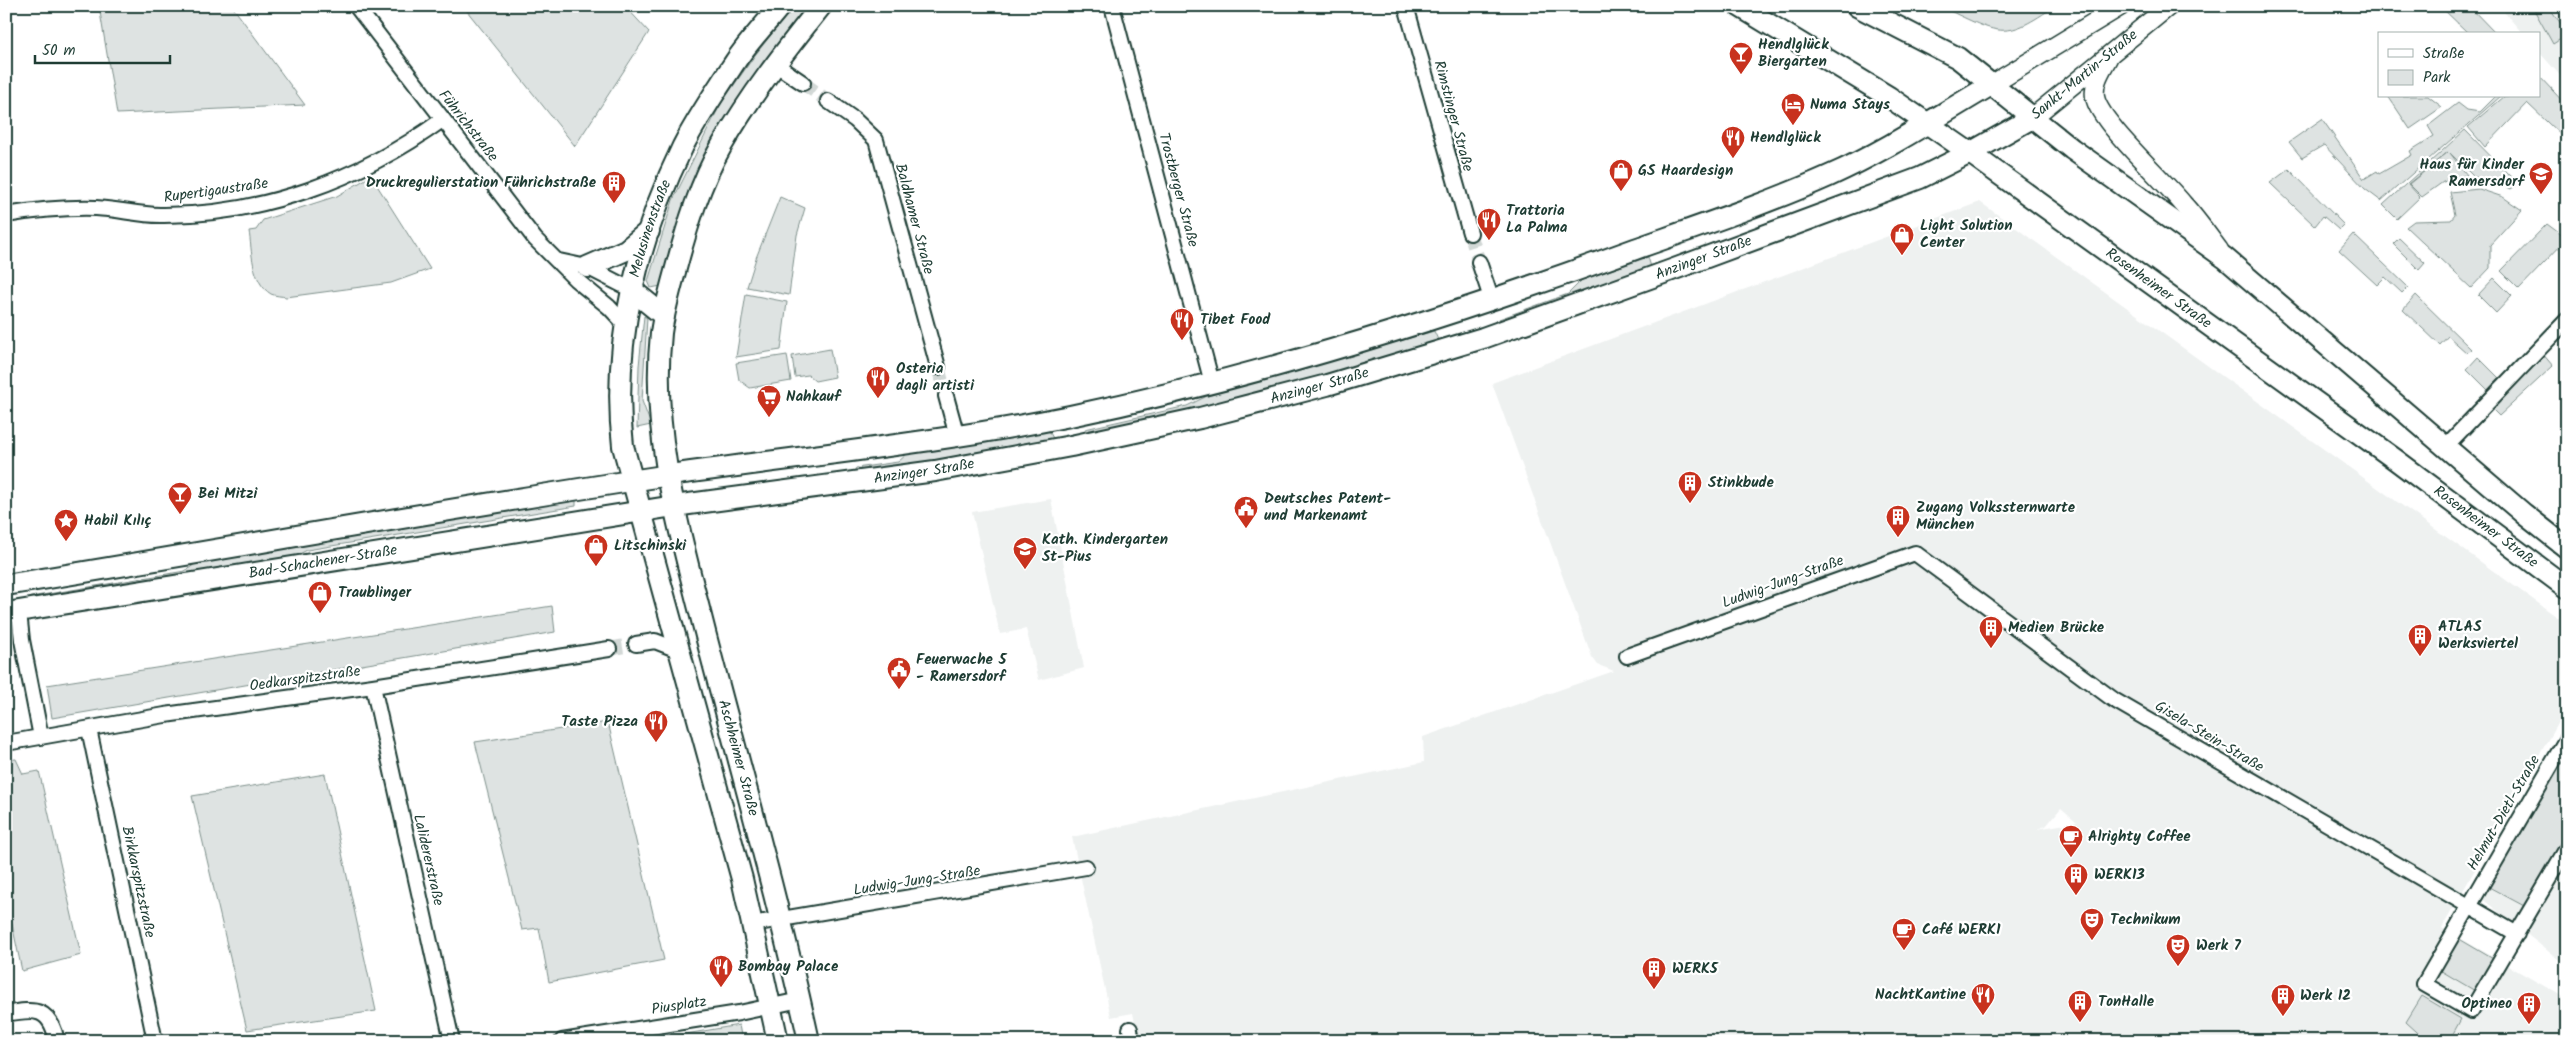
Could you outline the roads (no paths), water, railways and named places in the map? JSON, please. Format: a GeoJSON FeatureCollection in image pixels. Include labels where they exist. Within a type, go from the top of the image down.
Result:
{"type":"FeatureCollection","features":[{"type":"Feature","properties":{"kind":"main road","name":"Melusinenstraße"},"geometry":{"type":"LineString","coordinates":[[632,482],[621,427],[619,381],[625,324],[632,290],[649,232],[684,146],[736,60],[780,6]]}},
{"type":"Feature","properties":{"kind":"main road"},"geometry":{"type":"LineString","coordinates":[[667,476],[660,407],[661,334],[685,234],[721,146],[775,64],[821,6]]}},
{"type":"Feature","properties":{"kind":"main road","name":"Rosenheimer Straße"},"geometry":{"type":"LineString","coordinates":[[1739,6],[1889,97],[1970,153],[2396,460],[2567,588]]}},
{"type":"Feature","properties":{"kind":"main road"},"geometry":{"type":"LineString","coordinates":[[1857,6],[1958,58],[2032,118],[2225,258],[2524,514],[2567,548]]}},
{"type":"Feature","properties":{"kind":"main road"},"geometry":{"type":"LineString","coordinates":[[1926,123],[1991,85]]}},
{"type":"Feature","properties":{"kind":"main road","name":"Sankt-Martin-Straße"},"geometry":{"type":"LineString","coordinates":[[1970,153],[2032,118]]}},
{"type":"Feature","properties":{"kind":"main road","name":"Anzinger Straße"},"geometry":{"type":"LineString","coordinates":[[632,482],[957,436],[1066,417],[1212,383],[1369,341],[1492,301],[1830,176],[1883,149],[1926,123]]}},
{"type":"Feature","properties":{"kind":"main road","name":"Anzinger Straße"},"geometry":{"type":"LineString","coordinates":[[639,512],[935,471],[1071,446],[1200,418],[1328,386],[1483,338],[1632,284],[1920,178],[1970,153]]}},
{"type":"Feature","properties":{"kind":"main road"},"geometry":{"type":"LineString","coordinates":[[587,267],[626,250],[649,232]]}},
{"type":"Feature","properties":{"kind":"main road"},"geometry":{"type":"LineString","coordinates":[[632,290],[664,316]]}},
{"type":"Feature","properties":{"kind":"main road","name":"Aschheimer Straße"},"geometry":{"type":"LineString","coordinates":[[667,476],[741,771],[782,919],[809,1041]]}},
{"type":"Feature","properties":{"kind":"main road","name":"Aschheimer Straße"},"geometry":{"type":"LineString","coordinates":[[632,482],[752,924],[778,1041]]}},
{"type":"Feature","properties":{"kind":"main road","name":"Bad-Schachener-Straße"},"geometry":{"type":"LineString","coordinates":[[13,584],[632,482]]}},
{"type":"Feature","properties":{"kind":"main road","name":"Bad-Schachener-Straße"},"geometry":{"type":"LineString","coordinates":[[12,613],[639,512]]}},
{"type":"Feature","properties":{"kind":"main road"},"geometry":{"type":"LineString","coordinates":[[12,613],[13,584]]}},
{"type":"Feature","properties":{"kind":"street","name":"Führichstraße"},"geometry":{"type":"LineString","coordinates":[[356,6],[535,239],[559,261],[574,279],[609,306],[625,324]]}},
{"type":"Feature","properties":{"kind":"street","name":"Trostberger Straße"},"geometry":{"type":"LineString","coordinates":[[1112,6],[1212,383]]}},
{"type":"Feature","properties":{"kind":"street","name":"Rimstinger Straße"},"geometry":{"type":"LineString","coordinates":[[1406,6],[1470,233]]}},
{"type":"Feature","properties":{"kind":"street"},"geometry":{"type":"LineString","coordinates":[[1991,85],[2121,6]]}},
{"type":"Feature","properties":{"kind":"street","name":"Sankt-Martin-Straße"},"geometry":{"type":"LineString","coordinates":[[2032,118],[2108,58],[2169,6]]}},
{"type":"Feature","properties":{"kind":"street"},"geometry":{"type":"LineString","coordinates":[[2108,58],[2097,76],[2095,86],[2095,98],[2107,120],[2183,203],[2225,258]]}},
{"type":"Feature","properties":{"kind":"street"},"geometry":{"type":"LineString","coordinates":[[775,64],[803,83]]}},
{"type":"Feature","properties":{"kind":"street","name":"Baldhamer Straße"},"geometry":{"type":"LineString","coordinates":[[828,101],[855,120],[876,140],[938,367]]}},
{"type":"Feature","properties":{"kind":"street","name":"Rupertigaustraße"},"geometry":{"type":"LineString","coordinates":[[6,215],[61,207],[159,215],[190,214],[265,203],[334,180],[381,159],[442,120]]}},
{"type":"Feature","properties":{"kind":"street"},"geometry":{"type":"LineString","coordinates":[[559,261],[587,267],[632,290]]}},
{"type":"Feature","properties":{"kind":"street"},"geometry":{"type":"LineString","coordinates":[[1479,262],[1492,301]]}},
{"type":"Feature","properties":{"kind":"street"},"geometry":{"type":"LineString","coordinates":[[2446,446],[2567,320]]}},
{"type":"Feature","properties":{"kind":"street"},"geometry":{"type":"LineString","coordinates":[[946,396],[957,436]]}},
{"type":"Feature","properties":{"kind":"street","name":"Ludwig-Jung-Straße"},"geometry":{"type":"LineString","coordinates":[[1627,656],[1915,554],[1945,578]]}},
{"type":"Feature","properties":{"kind":"street","name":"Gisela-Stein-Straße"},"geometry":{"type":"LineString","coordinates":[[1945,578],[2114,700],[2469,905]]}},
{"type":"Feature","properties":{"kind":"street"},"geometry":{"type":"LineString","coordinates":[[12,613],[22,640],[41,737]]}},
{"type":"Feature","properties":{"kind":"street"},"geometry":{"type":"LineString","coordinates":[[636,644],[655,641],[678,650]]}},
{"type":"Feature","properties":{"kind":"street","name":"Oedkarspitzstraße"},"geometry":{"type":"LineString","coordinates":[[6,743],[165,715],[373,686],[608,648]]}},
{"type":"Feature","properties":{"kind":"street","name":"Lalidererstraße"},"geometry":{"type":"LineString","coordinates":[[373,686],[452,1041]]}},
{"type":"Feature","properties":{"kind":"street","name":"Birkkarspitzstraße"},"geometry":{"type":"LineString","coordinates":[[89,729],[155,1041]]}},
{"type":"Feature","properties":{"kind":"street","name":"Helmut-Dietl-Straße"},"geometry":{"type":"LineString","coordinates":[[2567,738],[2424,984],[2471,1011],[2567,848]]}},
{"type":"Feature","properties":{"kind":"street","name":"Ludwig-Jung-Straße"},"geometry":{"type":"LineString","coordinates":[[752,924],[1086,868]]}},
{"type":"Feature","properties":{"kind":"street"},"geometry":{"type":"LineString","coordinates":[[2469,905],[2517,934]]}},
{"type":"Feature","properties":{"kind":"street","name":"Piusplatz"},"geometry":{"type":"LineString","coordinates":[[562,1041],[800,1000]]}},
{"type":"Feature","properties":{"kind":"street"},"geometry":{"type":"LineString","coordinates":[[6,1014],[24,1010],[44,1014],[50,1020],[58,1041]]}},
{"type":"Feature","properties":{"kind":"tunnel"},"geometry":{"type":"LineString","coordinates":[[803,83],[828,101]]}},
{"type":"Feature","properties":{"kind":"tunnel"},"geometry":{"type":"LineString","coordinates":[[1470,233],[1479,262]]}},
{"type":"Feature","properties":{"kind":"tunnel"},"geometry":{"type":"LineString","coordinates":[[938,367],[946,396]]}},
{"type":"Feature","properties":{"kind":"tunnel"},"geometry":{"type":"LineString","coordinates":[[609,649],[636,644]]}},
{"type":"Feature","properties":{"kind":"place","name":"Hendlglück Biergarten"},"geometry":{"type":"Point","coordinates":[1741,75]}},
{"type":"Feature","properties":{"kind":"place","name":"Numa Stays"},"geometry":{"type":"Point","coordinates":[1793,126]}},
{"type":"Feature","properties":{"kind":"place","name":"Hendlglück"},"geometry":{"type":"Point","coordinates":[1733,159]}},
{"type":"Feature","properties":{"kind":"place","name":"GS Haardesign"},"geometry":{"type":"Point","coordinates":[1621,192]}},
{"type":"Feature","properties":{"kind":"place","name":"Haus für Kinder Ramersdorf"},"geometry":{"type":"Point","coordinates":[2541,195]}},
{"type":"Feature","properties":{"kind":"place","name":"Druckregulierstation Führichstraße"},"geometry":{"type":"Point","coordinates":[614,204]}},
{"type":"Feature","properties":{"kind":"place","name":"Trattoria La Palma"},"geometry":{"type":"Point","coordinates":[1489,241]}},
{"type":"Feature","properties":{"kind":"place","name":"Light Solution Center"},"geometry":{"type":"Point","coordinates":[1902,256]}},
{"type":"Feature","properties":{"kind":"place","name":"Tibet Food"},"geometry":{"type":"Point","coordinates":[1182,341]}},
{"type":"Feature","properties":{"kind":"place","name":"Osteria dagli artisti"},"geometry":{"type":"Point","coordinates":[878,399]}},
{"type":"Feature","properties":{"kind":"place","name":"Nahkauf"},"geometry":{"type":"Point","coordinates":[769,418]}},
{"type":"Feature","properties":{"kind":"place","name":"Stinkbude"},"geometry":{"type":"Point","coordinates":[1690,504]}},
{"type":"Feature","properties":{"kind":"place","name":"Bei Mitzi"},"geometry":{"type":"Point","coordinates":[180,515]}},
{"type":"Feature","properties":{"kind":"place","name":"Deutsches Patent- und Markenamt"},"geometry":{"type":"Point","coordinates":[1246,529]}},
{"type":"Feature","properties":{"kind":"place","name":"Zugang Volkssternwarte München"},"geometry":{"type":"Point","coordinates":[1898,538]}},
{"type":"Feature","properties":{"kind":"place","name":"Habil Kılıç"},"geometry":{"type":"Point","coordinates":[66,542]}},
{"type":"Feature","properties":{"kind":"place","name":"Litschinski"},"geometry":{"type":"Point","coordinates":[596,567]}},
{"type":"Feature","properties":{"kind":"place","name":"Kath. Kindergarten St-Pius"},"geometry":{"type":"Point","coordinates":[1025,570]}},
{"type":"Feature","properties":{"kind":"place","name":"Traublinger"},"geometry":{"type":"Point","coordinates":[320,614]}},
{"type":"Feature","properties":{"kind":"place","name":"Medien Brücke"},"geometry":{"type":"Point","coordinates":[1991,649]}},
{"type":"Feature","properties":{"kind":"place","name":"ATLAS Werksviertel"},"geometry":{"type":"Point","coordinates":[2420,657]}},
{"type":"Feature","properties":{"kind":"place","name":"Feuerwache 5 - Ramersdorf"},"geometry":{"type":"Point","coordinates":[899,690]}},
{"type":"Feature","properties":{"kind":"place","name":"Taste Pizza"},"geometry":{"type":"Point","coordinates":[656,743]}},
{"type":"Feature","properties":{"kind":"place","name":"Alrighty Coffee"},"geometry":{"type":"Point","coordinates":[2071,858]}},
{"type":"Feature","properties":{"kind":"place","name":"WERK13"},"geometry":{"type":"Point","coordinates":[2076,896]}},
{"type":"Feature","properties":{"kind":"place","name":"Technikum"},"geometry":{"type":"Point","coordinates":[2092,941]}},
{"type":"Feature","properties":{"kind":"place","name":"Café WERK1"},"geometry":{"type":"Point","coordinates":[1904,951]}},
{"type":"Feature","properties":{"kind":"place","name":"Werk 7"},"geometry":{"type":"Point","coordinates":[2178,967]}},
{"type":"Feature","properties":{"kind":"place","name":"Bombay Palace"},"geometry":{"type":"Point","coordinates":[721,988]}},
{"type":"Feature","properties":{"kind":"place","name":"WERK5"},"geometry":{"type":"Point","coordinates":[1654,990]}},
{"type":"Feature","properties":{"kind":"place","name":"NachtKantine"},"geometry":{"type":"Point","coordinates":[1983,1016]}},
{"type":"Feature","properties":{"kind":"place","name":"Werk 12"},"geometry":{"type":"Point","coordinates":[2283,1017]}},
{"type":"Feature","properties":{"kind":"place","name":"TonHalle"},"geometry":{"type":"Point","coordinates":[2080,1023]}},
{"type":"Feature","properties":{"kind":"place","name":"Optineo"},"geometry":{"type":"Point","coordinates":[2529,1025]}}]}
